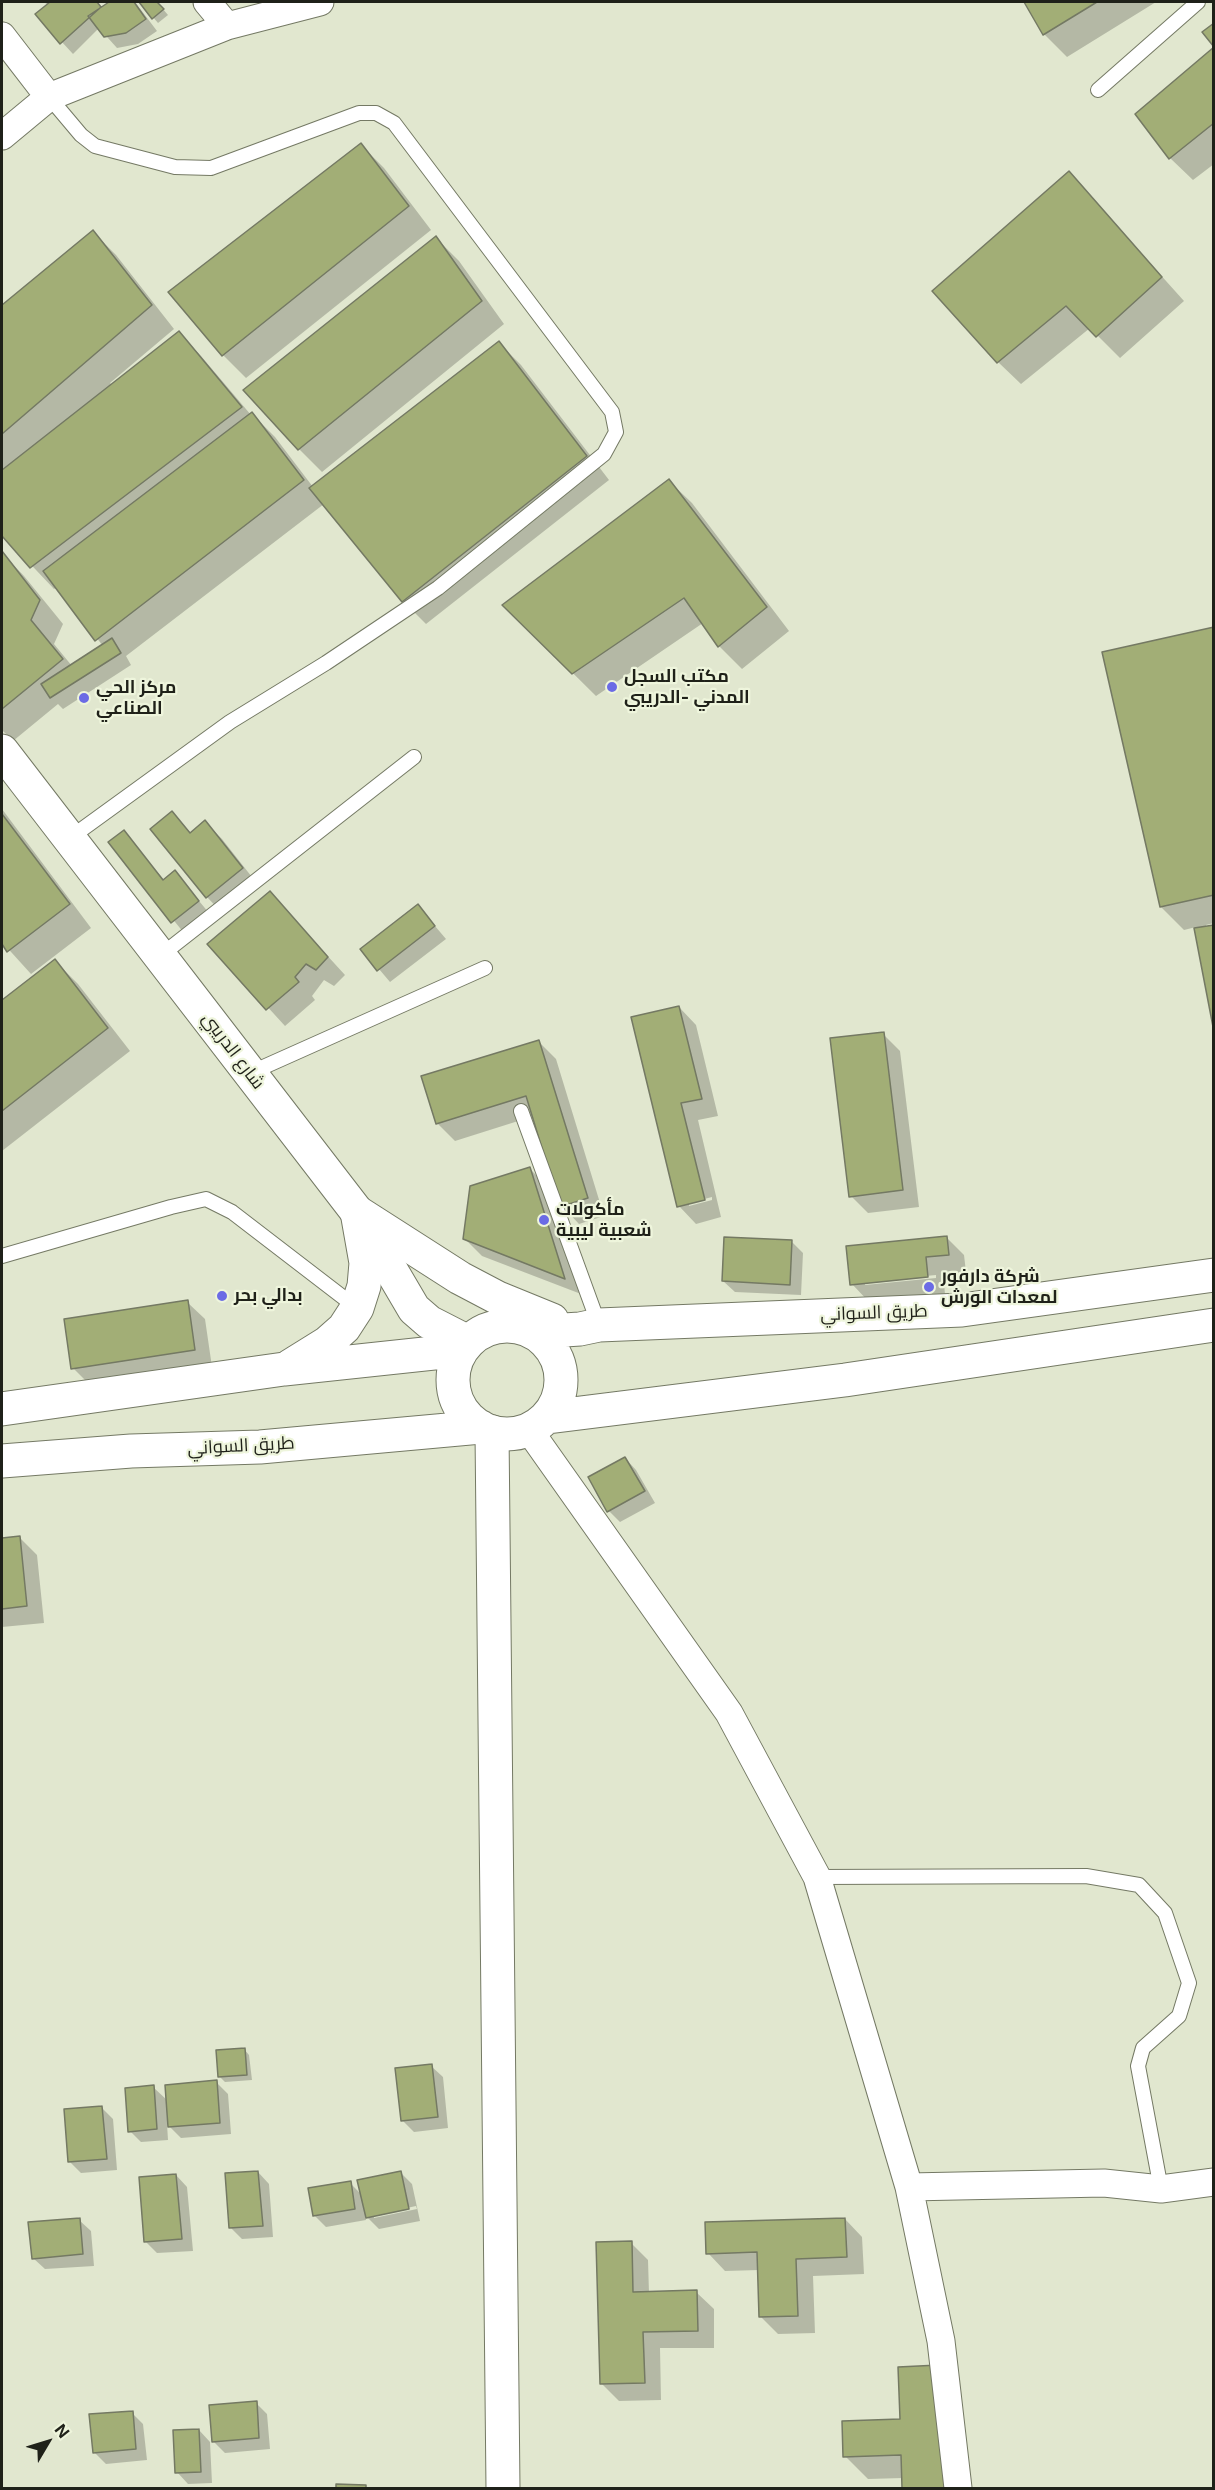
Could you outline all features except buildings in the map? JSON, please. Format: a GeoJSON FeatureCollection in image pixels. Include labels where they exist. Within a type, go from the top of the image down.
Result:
{"type":"FeatureCollection","features":[{"type":"Feature","properties":{"kind":"main road","name":"شارع الدريبي"},"geometry":{"type":"LineString","coordinates":[[2,751],[357,1212],[414,1309],[465,1346]]}},
{"type":"Feature","properties":{"kind":"main road"},"geometry":{"type":"LineString","coordinates":[[285,1369],[327,1343],[344,1328],[357,1308],[364,1286],[366,1263],[357,1212]]}},
{"type":"Feature","properties":{"kind":"main road"},"geometry":{"type":"LineString","coordinates":[[357,1212],[460,1278],[498,1298],[538,1315],[589,1327]]}},
{"type":"Feature","properties":{"kind":"main road","name":"طريق السواني"},"geometry":{"type":"LineString","coordinates":[[533,1332],[589,1327],[962,1310],[1214,1275]]}},
{"type":"Feature","properties":{"kind":"main road"},"geometry":{"type":"LineString","coordinates":[[538,1424],[559,1396],[561,1371],[552,1348],[533,1332],[517,1326],[499,1326],[482,1332],[465,1346],[453,1373],[456,1399],[470,1420],[486,1430],[511,1434],[538,1424],[1214,1325]]}},
{"type":"Feature","properties":{"kind":"main road"},"geometry":{"type":"LineString","coordinates":[[2,1409],[465,1346]]}},
{"type":"Feature","properties":{"kind":"main road"},"geometry":{"type":"LineString","coordinates":[[486,1430],[503,2488]]}},
{"type":"Feature","properties":{"kind":"main road","name":"طريق السواني"},"geometry":{"type":"LineString","coordinates":[[2,1461],[131,1451],[260,1447],[486,1430]]}},
{"type":"Feature","properties":{"kind":"street"},"geometry":{"type":"LineString","coordinates":[[207,2],[227,26]]}},
{"type":"Feature","properties":{"kind":"street"},"geometry":{"type":"LineString","coordinates":[[2,136],[49,97],[227,26],[320,2]]}},
{"type":"Feature","properties":{"kind":"street"},"geometry":{"type":"LineString","coordinates":[[2,36],[49,97]]}},
{"type":"Feature","properties":{"kind":"street"},"geometry":{"type":"LineString","coordinates":[[538,1424],[729,1713],[817,1877],[909,2187],[941,2341],[958,2488]]}},
{"type":"Feature","properties":{"kind":"street"},"geometry":{"type":"LineString","coordinates":[[909,2187],[1104,2183],[1161,2189],[1214,2182]]}},
{"type":"Feature","properties":{"kind":"lane"},"geometry":{"type":"LineString","coordinates":[[1098,90],[1198,2]]}},
{"type":"Feature","properties":{"kind":"lane"},"geometry":{"type":"LineString","coordinates":[[49,97],[81,135],[95,147],[175,167],[211,168],[359,113],[376,113],[394,123],[612,412],[616,432],[604,454],[438,588],[326,663],[230,722],[70,838]]}},
{"type":"Feature","properties":{"kind":"lane"},"geometry":{"type":"LineString","coordinates":[[160,956],[414,758]]}},
{"type":"Feature","properties":{"kind":"lane"},"geometry":{"type":"LineString","coordinates":[[250,1073],[485,968]]}},
{"type":"Feature","properties":{"kind":"lane"},"geometry":{"type":"LineString","coordinates":[[521,1111],[589,1327]]}},
{"type":"Feature","properties":{"kind":"lane"},"geometry":{"type":"LineString","coordinates":[[2,1256],[206,1199],[232,1212],[357,1308]]}},
{"type":"Feature","properties":{"kind":"lane"},"geometry":{"type":"LineString","coordinates":[[817,1877],[1086,1876],[1139,1885],[1165,1913],[1189,1983],[1179,2016],[1143,2048],[1138,2066],[1161,2189]]}},
{"type":"Feature","properties":{"kind":"place","name":"مكتب السجل المدني -الدريبي"},"geometry":{"type":"Point","coordinates":[612,687]}},
{"type":"Feature","properties":{"kind":"place","name":"مركز الحي الصناعي"},"geometry":{"type":"Point","coordinates":[84,698]}},
{"type":"Feature","properties":{"kind":"place","name":"مأكولات شعبية ليبية"},"geometry":{"type":"Point","coordinates":[544,1220]}},
{"type":"Feature","properties":{"kind":"place","name":"شركة دارفور لمعدات الورش"},"geometry":{"type":"Point","coordinates":[929,1287]}},
{"type":"Feature","properties":{"kind":"place","name":"بدالي بحر"},"geometry":{"type":"Point","coordinates":[222,1296]}}]}
